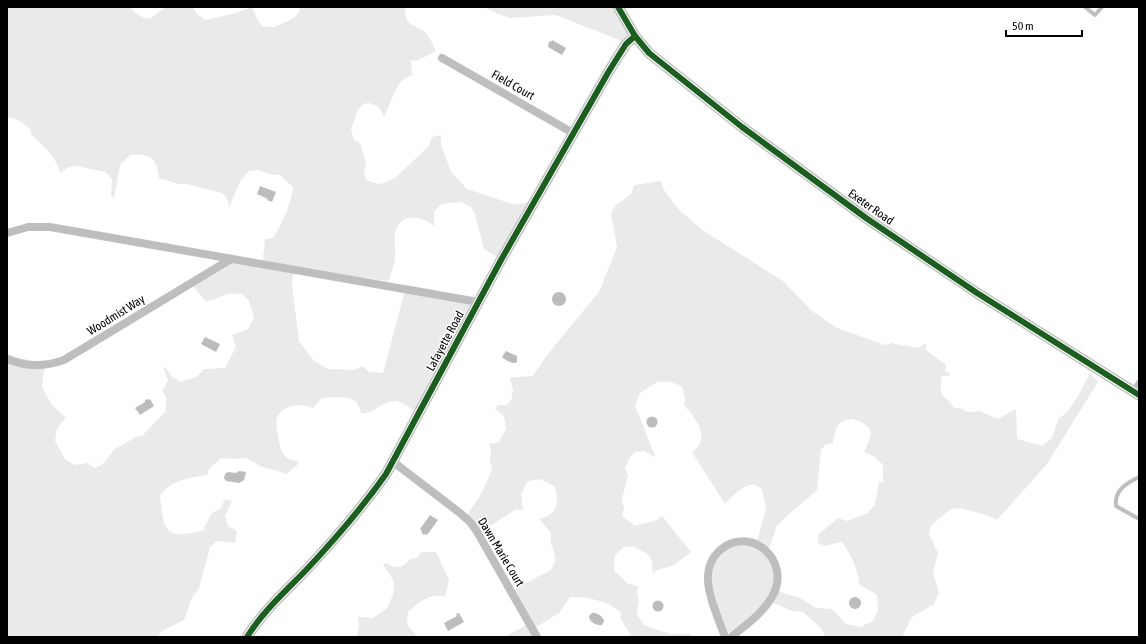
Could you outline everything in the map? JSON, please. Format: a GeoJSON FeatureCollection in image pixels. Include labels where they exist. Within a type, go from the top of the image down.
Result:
{"type":"FeatureCollection","features":[{"type":"Feature","properties":{"kind":"street","name":"Exeter Road"},"geometry":{"type":"LineString","coordinates":[[618,7],[635,36],[649,53],[695,91],[866,218],[977,293],[1136,393]]}},
{"type":"Feature","properties":{"kind":"street","name":"Lafayette Road"},"geometry":{"type":"LineString","coordinates":[[248,637],[277,600],[332,542],[366,503],[386,474],[478,302],[608,71],[626,44],[635,36]]}},
{"type":"Feature","properties":{"kind":"street","name":"Field Court"},"geometry":{"type":"LineString","coordinates":[[442,58],[573,133]]}},
{"type":"Feature","properties":{"kind":"street"},"geometry":{"type":"LineString","coordinates":[[7,233],[28,227],[50,227],[478,302]]}},
{"type":"Feature","properties":{"kind":"street","name":"Woodmist Way"},"geometry":{"type":"LineString","coordinates":[[7,359],[29,366],[41,366],[64,360],[230,259]]}},
{"type":"Feature","properties":{"kind":"street","name":"Dawn Marie Court"},"geometry":{"type":"LineString","coordinates":[[392,461],[470,522],[537,637]]}},
{"type":"Feature","properties":{"kind":"street"},"geometry":{"type":"LineString","coordinates":[[726,637],[709,588],[709,566],[715,555],[724,547],[735,542],[748,542],[759,545],[769,553],[776,563],[779,575],[777,587],[765,607],[731,637]]}},
{"type":"Feature","properties":{"kind":"lane"},"geometry":{"type":"LineString","coordinates":[[1085,7],[1096,15],[1102,7]]}},
{"type":"Feature","properties":{"kind":"lane"},"geometry":{"type":"LineString","coordinates":[[1136,393],[1139,381]]}},
{"type":"Feature","properties":{"kind":"lane"},"geometry":{"type":"LineString","coordinates":[[1139,477],[1128,482],[1119,491],[1115,498],[1116,506],[1139,519]]}},
{"type":"Feature","properties":{"kind":"shaded area"},"geometry":{"type":"Polygon","coordinates":[[[7,7],[131,7],[134,12],[144,18],[151,18],[165,8],[193,7],[196,13],[205,20],[236,13],[252,7],[258,21],[262,26],[274,27],[294,18],[299,12],[300,7],[405,7],[408,22],[427,34],[436,51],[417,61],[411,60],[412,75],[401,82],[397,87],[384,117],[379,107],[369,103],[363,104],[358,110],[351,129],[354,140],[360,143],[366,163],[364,173],[366,180],[378,184],[395,178],[428,147],[432,137],[441,135],[441,144],[451,172],[467,189],[512,204],[532,203],[501,259],[484,249],[475,214],[471,207],[461,202],[442,204],[434,211],[434,226],[418,218],[407,218],[402,221],[395,234],[395,259],[389,280],[386,281],[294,268],[292,285],[299,341],[313,360],[328,369],[354,370],[363,366],[369,372],[383,373],[406,287],[408,285],[448,293],[474,303],[418,414],[404,404],[396,401],[391,401],[370,412],[361,413],[355,401],[348,398],[339,397],[322,398],[313,408],[301,405],[289,407],[280,413],[276,421],[282,451],[289,459],[298,461],[298,464],[287,474],[260,466],[247,458],[221,458],[209,469],[207,475],[194,477],[175,483],[164,491],[160,496],[163,519],[165,525],[172,533],[183,534],[203,531],[211,514],[221,508],[225,499],[232,501],[225,516],[228,526],[237,531],[235,543],[217,541],[210,547],[199,588],[192,598],[184,620],[164,630],[158,637],[7,637],[7,354],[22,359],[45,362],[42,387],[51,404],[66,418],[57,428],[55,441],[65,459],[75,465],[88,463],[94,468],[102,465],[115,449],[136,437],[143,435],[166,411],[166,397],[162,391],[168,381],[163,367],[166,368],[172,377],[181,382],[198,376],[204,369],[225,368],[236,347],[232,335],[248,329],[254,318],[249,301],[242,294],[228,294],[206,302],[189,281],[217,263],[224,256],[260,261],[263,260],[265,239],[273,238],[280,226],[288,207],[293,187],[280,175],[257,170],[249,171],[241,180],[229,207],[227,198],[222,193],[187,184],[178,184],[159,178],[154,161],[143,155],[130,155],[120,165],[114,198],[111,195],[112,179],[105,172],[76,166],[69,167],[60,173],[53,157],[45,147],[31,135],[31,130],[17,120],[7,118],[7,7]]]}},
{"type":"Feature","properties":{"kind":"shaded area"},"geometry":{"type":"Polygon","coordinates":[[[484,7],[617,7],[634,34],[627,43],[556,15],[510,18],[484,7]]]}},
{"type":"Feature","properties":{"kind":"shaded area"},"geometry":{"type":"Polygon","coordinates":[[[552,40],[566,48],[562,55],[548,47],[549,41],[551,42],[552,40]]]}},
{"type":"Feature","properties":{"kind":"shaded area"},"geometry":{"type":"Polygon","coordinates":[[[661,181],[664,190],[679,210],[704,231],[783,281],[812,311],[837,328],[885,345],[892,343],[918,348],[926,343],[926,350],[946,365],[945,371],[950,374],[949,376],[942,376],[941,393],[954,408],[959,408],[968,412],[980,411],[998,419],[1016,409],[1017,439],[1042,446],[1052,438],[1059,418],[1068,411],[1090,373],[1098,382],[1047,464],[997,520],[986,515],[960,508],[951,509],[931,525],[929,534],[938,553],[933,573],[939,593],[934,604],[912,617],[902,637],[825,637],[822,629],[803,612],[792,611],[771,602],[746,624],[725,634],[709,572],[718,550],[757,542],[766,508],[762,489],[755,485],[746,486],[725,504],[692,452],[699,445],[701,434],[698,423],[684,405],[685,397],[682,387],[672,382],[657,382],[639,394],[635,406],[656,457],[644,451],[635,452],[630,457],[625,468],[628,476],[622,499],[624,508],[622,516],[635,526],[657,520],[662,516],[691,552],[674,565],[655,571],[653,575],[652,562],[649,555],[633,546],[624,547],[615,555],[614,570],[628,584],[638,586],[637,593],[639,600],[637,614],[644,625],[670,634],[690,634],[693,637],[632,637],[620,618],[621,613],[610,605],[597,600],[570,597],[559,613],[536,627],[537,633],[532,637],[506,637],[530,623],[514,589],[551,570],[555,563],[551,543],[551,533],[539,519],[550,515],[553,512],[557,499],[555,487],[540,479],[528,481],[521,494],[523,510],[515,510],[482,531],[468,516],[469,512],[480,496],[492,470],[490,461],[491,450],[489,444],[499,442],[506,429],[504,416],[495,409],[498,405],[506,405],[511,401],[513,391],[510,378],[533,376],[547,355],[599,292],[617,247],[611,214],[616,205],[631,194],[634,185],[661,181]],[[852,419],[846,420],[837,426],[833,443],[825,445],[821,450],[817,490],[777,525],[768,548],[778,591],[800,598],[816,608],[832,609],[846,624],[860,627],[873,621],[878,609],[877,595],[859,584],[854,562],[842,542],[824,546],[818,543],[818,535],[838,518],[847,521],[868,513],[875,504],[879,481],[883,483],[883,465],[875,457],[864,452],[871,435],[869,427],[852,419]]]}},
{"type":"Feature","properties":{"kind":"shaded area"},"geometry":{"type":"Polygon","coordinates":[[[260,186],[276,192],[272,202],[257,194],[260,186]]]}},
{"type":"Feature","properties":{"kind":"shaded area"},"geometry":{"type":"Polygon","coordinates":[[[559,292],[564,294],[566,299],[564,304],[559,306],[554,304],[552,299],[554,294],[559,292]]]}},
{"type":"Feature","properties":{"kind":"shaded area"},"geometry":{"type":"Polygon","coordinates":[[[205,337],[220,344],[216,352],[201,344],[205,337]]]}},
{"type":"Feature","properties":{"kind":"shaded area"},"geometry":{"type":"Polygon","coordinates":[[[506,351],[517,356],[517,362],[509,362],[502,357],[506,351]]]}},
{"type":"Feature","properties":{"kind":"shaded area"},"geometry":{"type":"Polygon","coordinates":[[[150,399],[154,406],[140,415],[135,408],[150,399]]]}},
{"type":"Feature","properties":{"kind":"shaded area"},"geometry":{"type":"Polygon","coordinates":[[[652,416],[656,418],[658,422],[656,426],[652,428],[648,426],[646,422],[648,418],[652,416]]]}},
{"type":"Feature","properties":{"kind":"shaded area"},"geometry":{"type":"Polygon","coordinates":[[[239,471],[246,472],[244,480],[239,483],[226,481],[224,478],[225,474],[228,472],[236,473],[239,471]]]}},
{"type":"Feature","properties":{"kind":"shaded area"},"geometry":{"type":"Polygon","coordinates":[[[430,515],[438,520],[427,535],[424,535],[420,529],[430,515]]]}},
{"type":"Feature","properties":{"kind":"shaded area"},"geometry":{"type":"Polygon","coordinates":[[[421,552],[436,552],[449,580],[445,597],[435,596],[425,599],[408,612],[407,625],[418,637],[357,637],[359,626],[358,617],[373,618],[387,608],[393,595],[394,581],[383,565],[386,563],[393,567],[402,566],[410,559],[417,558],[421,552]]]}},
{"type":"Feature","properties":{"kind":"shaded area"},"geometry":{"type":"Polygon","coordinates":[[[853,597],[857,597],[861,603],[857,609],[853,609],[849,605],[849,601],[853,597]]]}},
{"type":"Feature","properties":{"kind":"shaded area"},"geometry":{"type":"Polygon","coordinates":[[[658,600],[662,602],[664,606],[662,610],[658,612],[654,610],[652,606],[654,602],[658,600]]]}},
{"type":"Feature","properties":{"kind":"shaded area"},"geometry":{"type":"Polygon","coordinates":[[[459,613],[464,622],[448,631],[444,623],[457,616],[456,614],[459,613]]]}},
{"type":"Feature","properties":{"kind":"shaded area"},"geometry":{"type":"Polygon","coordinates":[[[592,613],[601,616],[604,621],[602,625],[596,624],[590,620],[589,616],[592,613]]]}},
{"type":"Feature","properties":{"kind":"cycle path"},"geometry":{"type":"LineString","coordinates":[[618,7],[635,36],[649,53],[742,127],[866,218],[977,293],[1139,395]]}},
{"type":"Feature","properties":{"kind":"cycle path"},"geometry":{"type":"LineString","coordinates":[[247,637],[253,627],[268,610],[329,545],[368,499],[386,474],[501,260],[609,71],[626,44],[635,36]]}}]}
